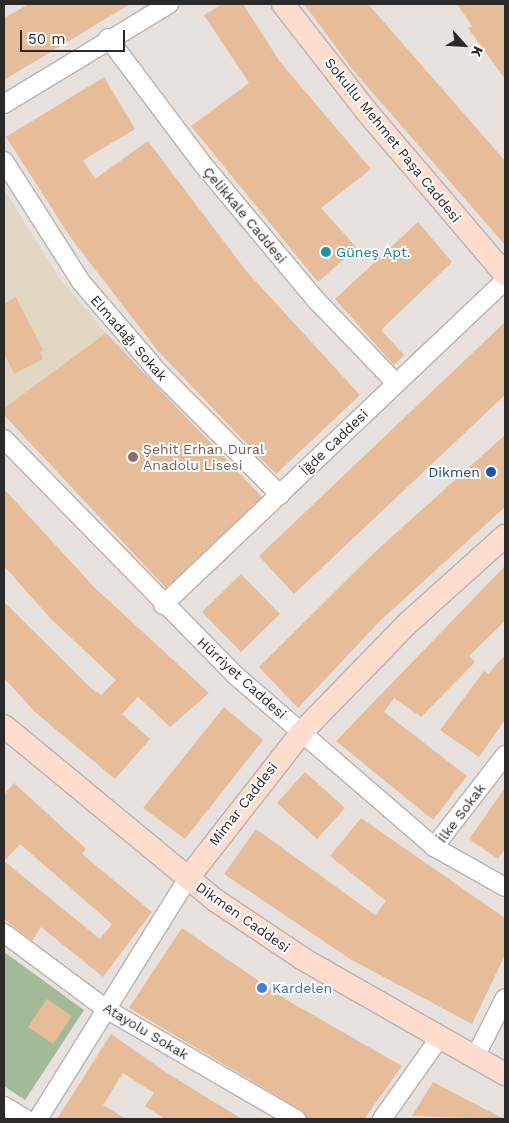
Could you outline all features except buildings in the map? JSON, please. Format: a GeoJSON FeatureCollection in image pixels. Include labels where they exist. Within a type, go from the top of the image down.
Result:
{"type":"FeatureCollection","features":[{"type":"Feature","properties":{"kind":"main road","name":"Sokullu Mehmet Paşa Caddesi"},"geometry":{"type":"LineString","coordinates":[[282,4],[367,112],[505,274]]}},
{"type":"Feature","properties":{"kind":"main road","name":"Mimar Caddesi"},"geometry":{"type":"LineString","coordinates":[[188,878],[302,732],[409,622],[505,536]]}},
{"type":"Feature","properties":{"kind":"main road","name":"Dikmen Caddesi"},"geometry":{"type":"LineString","coordinates":[[4,726],[188,878],[303,959],[505,1074]]}},
{"type":"Feature","properties":{"kind":"street"},"geometry":{"type":"LineString","coordinates":[[4,104],[108,38],[169,4]]}},
{"type":"Feature","properties":{"kind":"street","name":"Çelikkale Caddesi"},"geometry":{"type":"LineString","coordinates":[[108,38],[205,167],[304,286],[396,382]]}},
{"type":"Feature","properties":{"kind":"street","name":"Elmadağı Sokak"},"geometry":{"type":"LineString","coordinates":[[4,162],[81,282],[174,390],[280,495]]}},
{"type":"Feature","properties":{"kind":"street","name":"İğde Caddesi"},"geometry":{"type":"LineString","coordinates":[[163,605],[396,382],[505,281]]}},
{"type":"Feature","properties":{"kind":"street","name":"Hürriyet Caddesi"},"geometry":{"type":"LineString","coordinates":[[4,439],[163,605],[302,732],[434,847],[505,887]]}},
{"type":"Feature","properties":{"kind":"street","name":"İlke Sokak"},"geometry":{"type":"LineString","coordinates":[[434,847],[505,755]]}},
{"type":"Feature","properties":{"kind":"street","name":"Mimar Caddesi"},"geometry":{"type":"LineString","coordinates":[[38,1119],[188,878]]}},
{"type":"Feature","properties":{"kind":"street","name":"Atayolu Sokak"},"geometry":{"type":"LineString","coordinates":[[4,933],[106,1009],[296,1119]]}},
{"type":"Feature","properties":{"kind":"street"},"geometry":{"type":"LineString","coordinates":[[475,1057],[505,998]]}},
{"type":"Feature","properties":{"kind":"street"},"geometry":{"type":"LineString","coordinates":[[382,1119],[440,1037]]}},
{"type":"Feature","properties":{"kind":"street"},"geometry":{"type":"LineString","coordinates":[[4,1106],[26,1119]]}},
{"type":"Feature","properties":{"kind":"shaded area"},"geometry":{"type":"Polygon","coordinates":[[[4,189],[58,276],[106,333],[4,408],[4,189]]]}},
{"type":"Feature","properties":{"kind":"green space"},"geometry":{"type":"Polygon","coordinates":[[[4,952],[84,1010],[25,1100],[4,1086],[4,952]]]}},
{"type":"Feature","properties":{"kind":"place","name":"Güneş Apt."},"geometry":{"type":"Point","coordinates":[326,252]}},
{"type":"Feature","properties":{"kind":"place","name":"Şehit Erhan Dural Anadolu Lisesi"},"geometry":{"type":"Point","coordinates":[133,457]}},
{"type":"Feature","properties":{"kind":"place","name":"Dikmen"},"geometry":{"type":"Point","coordinates":[491,472]}},
{"type":"Feature","properties":{"kind":"place","name":"Kardelen"},"geometry":{"type":"Point","coordinates":[262,988]}}]}
